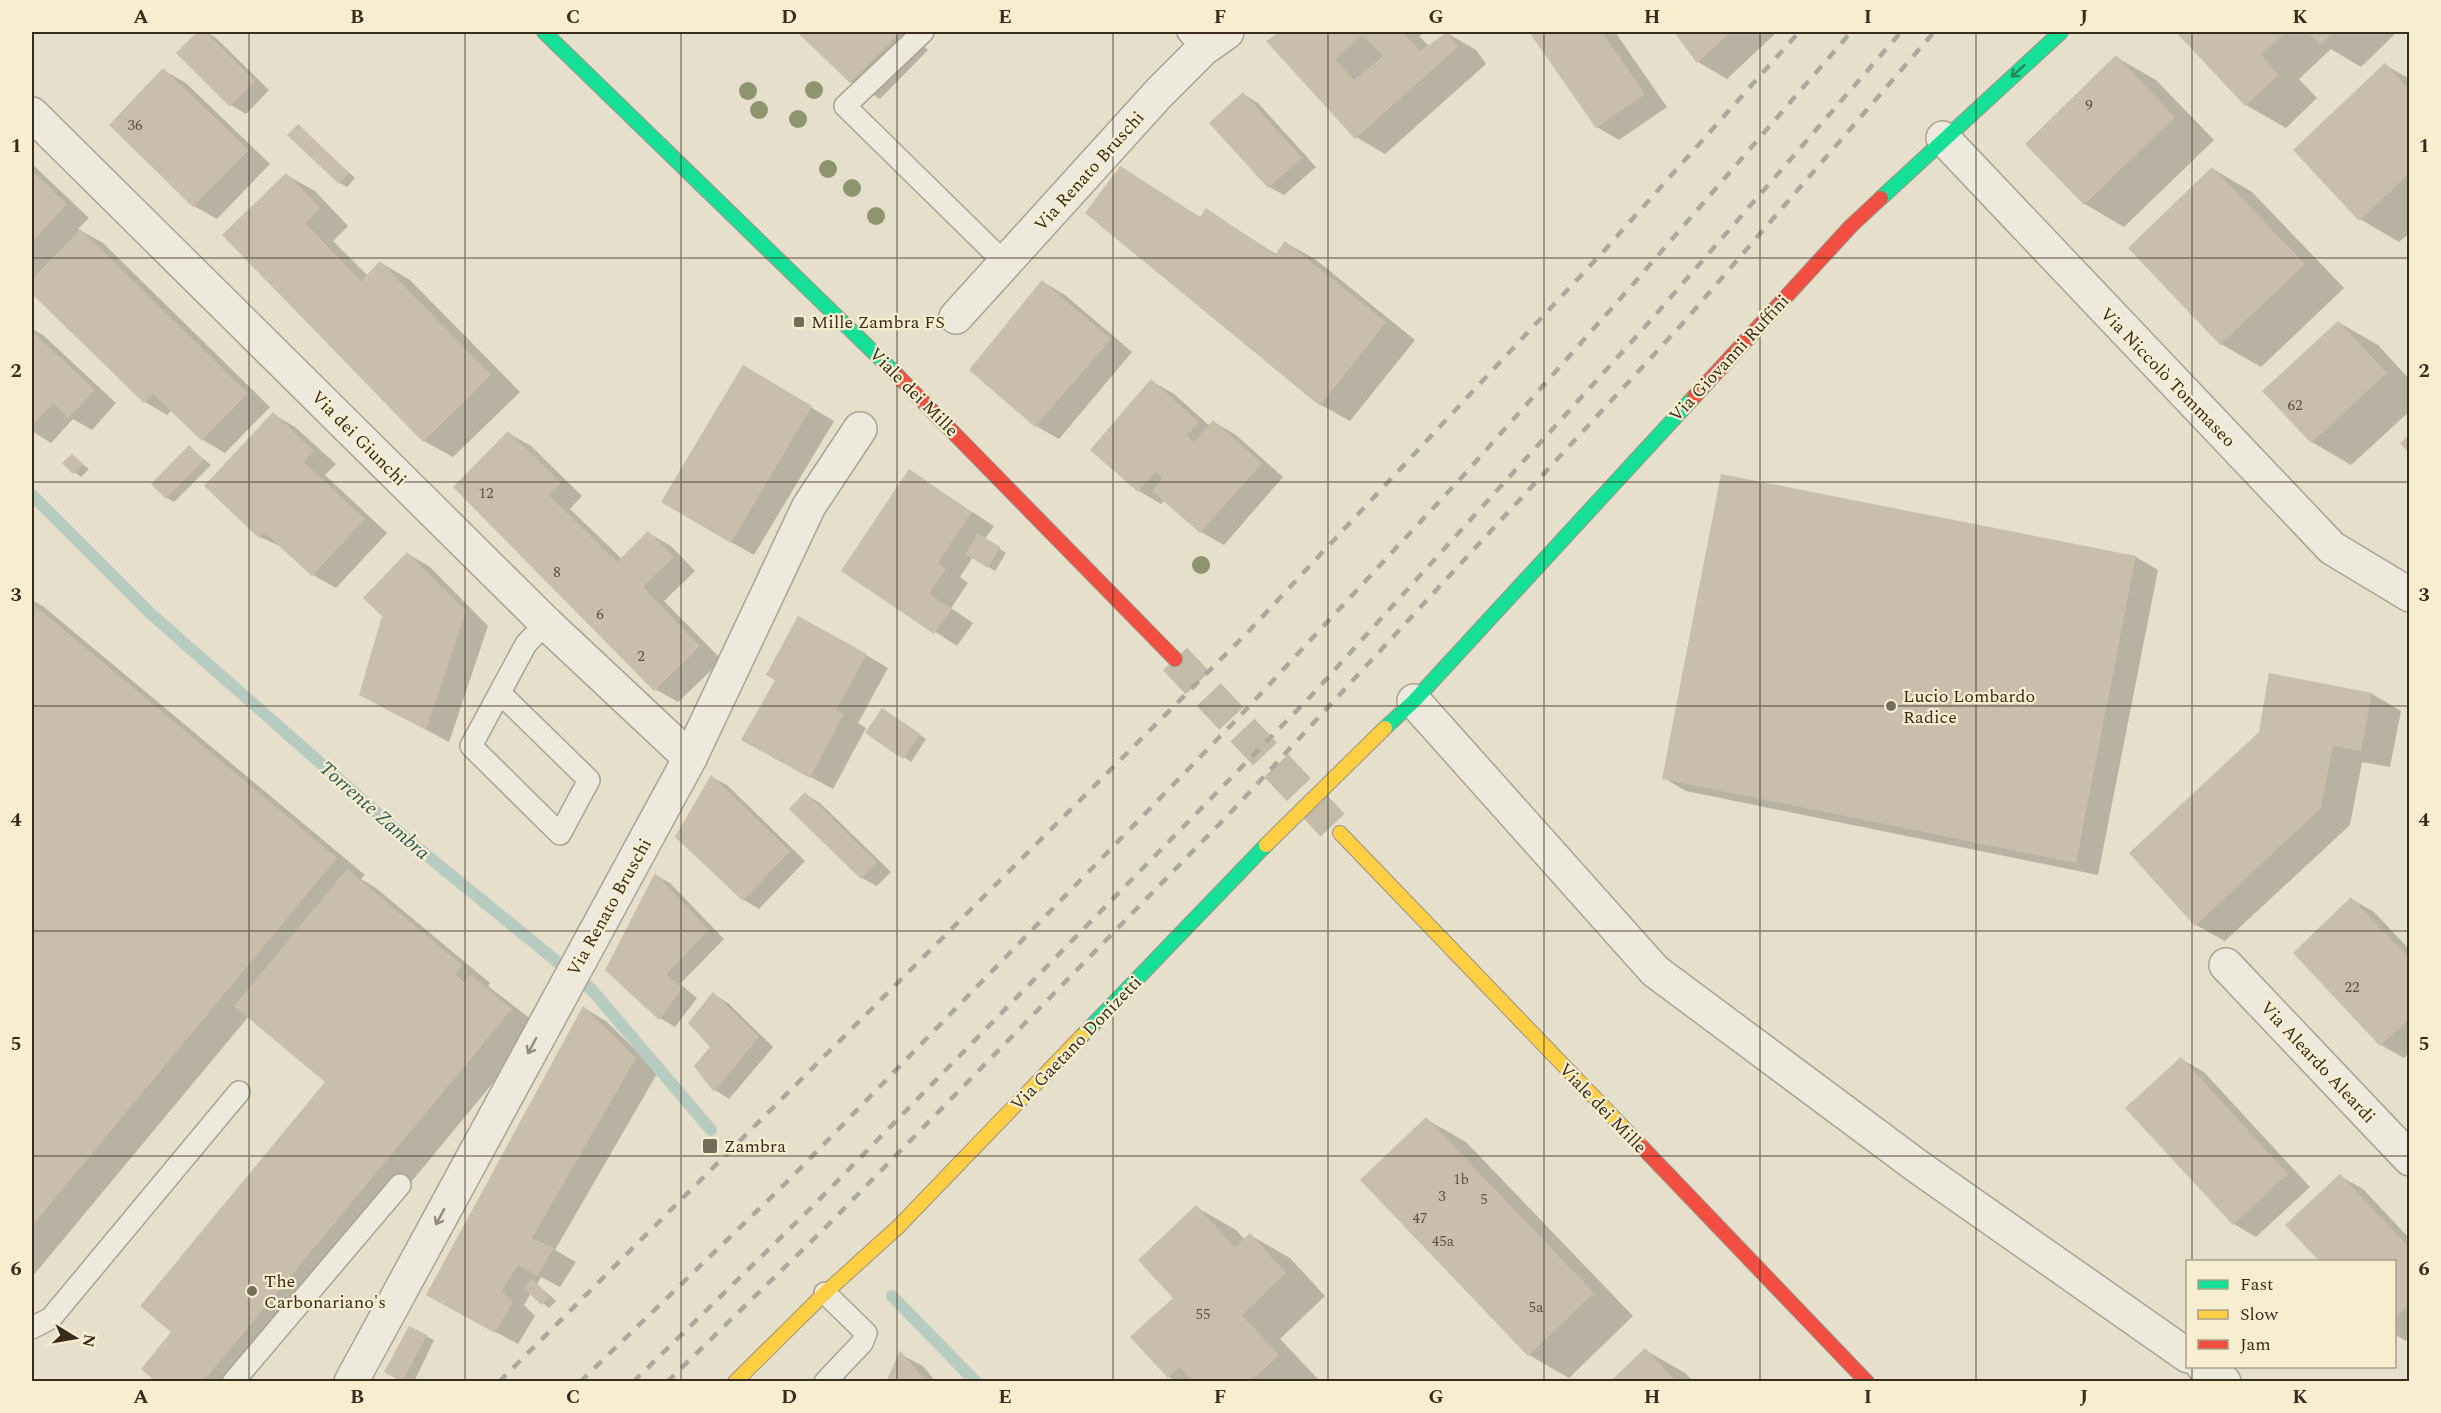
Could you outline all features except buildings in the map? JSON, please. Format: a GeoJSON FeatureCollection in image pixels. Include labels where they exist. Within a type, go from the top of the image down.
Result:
{"type":"FeatureCollection","features":[{"type":"Feature","properties":{"kind":"street","name":"Viale dei Mille"},"geometry":{"type":"LineString","coordinates":[[544,32],[710,190],[819,301],[876,352],[1175,658]]}},
{"type":"Feature","properties":{"kind":"street","name":"Via Giovanni Ruffini"},"geometry":{"type":"LineString","coordinates":[[1414,701],[1842,235],[1943,138],[2061,32]]}},
{"type":"Feature","properties":{"kind":"street","name":"Via Renato Bruschi"},"geometry":{"type":"LineString","coordinates":[[956,317],[1206,37]]}},
{"type":"Feature","properties":{"kind":"street","name":"Via dei Giunchi"},"geometry":{"type":"LineString","coordinates":[[32,114],[546,623],[690,758]]}},
{"type":"Feature","properties":{"kind":"street","name":"Via Niccolò Tommaseo"},"geometry":{"type":"LineString","coordinates":[[1943,138],[2332,548],[2409,595]]}},
{"type":"Feature","properties":{"kind":"street","name":"Via Renato Bruschi"},"geometry":{"type":"LineString","coordinates":[[351,1382],[690,758],[808,506],[861,429]]}},
{"type":"Feature","properties":{"kind":"street","name":"Via Gaetano Donizetti"},"geometry":{"type":"LineString","coordinates":[[735,1382],[825,1293],[898,1227],[1266,845],[1414,701]]}},
{"type":"Feature","properties":{"kind":"street"},"geometry":{"type":"LineString","coordinates":[[1414,701],[1655,971],[1917,1166],[2186,1355]]}},
{"type":"Feature","properties":{"kind":"street","name":"Viale dei Mille"},"geometry":{"type":"LineString","coordinates":[[1340,833],[1868,1382]]}},
{"type":"Feature","properties":{"kind":"street","name":"Via Aleardo Aleardi"},"geometry":{"type":"LineString","coordinates":[[2226,965],[2409,1159]]}},
{"type":"Feature","properties":{"kind":"street"},"geometry":{"type":"LineString","coordinates":[[2206,1368],[2224,1382]]}},
{"type":"Feature","properties":{"kind":"lane"},"geometry":{"type":"LineString","coordinates":[[923,32],[845,106],[1005,263]]}},
{"type":"Feature","properties":{"kind":"lane"},"geometry":{"type":"LineString","coordinates":[[500,693],[589,780],[560,834],[471,746],[526,644],[546,623]]}},
{"type":"Feature","properties":{"kind":"lane"},"geometry":{"type":"LineString","coordinates":[[32,1328],[51,1318],[239,1092]]}},
{"type":"Feature","properties":{"kind":"lane"},"geometry":{"type":"LineString","coordinates":[[233,1382],[400,1185]]}},
{"type":"Feature","properties":{"kind":"lane"},"geometry":{"type":"LineString","coordinates":[[825,1293],[866,1333],[862,1343],[825,1382]]}},
{"type":"Feature","properties":{"kind":"waterway","name":"Torrente Zambra"},"geometry":{"type":"LineString","coordinates":[[32,495],[151,614],[408,840],[592,990],[711,1130]]}},
{"type":"Feature","properties":{"kind":"waterway","name":"Torrente Zambra"},"geometry":{"type":"LineString","coordinates":[[892,1296],[976,1382]]}},
{"type":"Feature","properties":{"kind":"tunnel"},"geometry":{"type":"LineString","coordinates":[[1175,659],[1340,833]]}},
{"type":"Feature","properties":{"kind":"railway"},"geometry":{"type":"LineString","coordinates":[[499,1382],[1248,632],[1602,253],[1799,32]]}},
{"type":"Feature","properties":{"kind":"railway"},"geometry":{"type":"LineString","coordinates":[[580,1382],[789,1180],[1239,717],[1463,476],[1635,282],[1851,32]]}},
{"type":"Feature","properties":{"kind":"railway"},"geometry":{"type":"LineString","coordinates":[[633,1382],[811,1208],[1311,696],[1644,328],[1901,32]]}},
{"type":"Feature","properties":{"kind":"railway"},"geometry":{"type":"LineString","coordinates":[[667,1382],[828,1225],[1233,810],[1683,323],[1934,32]]}},
{"type":"Feature","properties":{"kind":"traffic: fast"},"geometry":{"type":"LineString","coordinates":[[544,32],[897,375]]}},
{"type":"Feature","properties":{"kind":"traffic: fast"},"geometry":{"type":"LineString","coordinates":[[1881,198],[2061,32]]}},
{"type":"Feature","properties":{"kind":"traffic: fast"},"geometry":{"type":"LineString","coordinates":[[1385,728],[1414,701],[1694,397]]}},
{"type":"Feature","properties":{"kind":"traffic: fast"},"geometry":{"type":"LineString","coordinates":[[1082,1036],[1266,845]]}},
{"type":"Feature","properties":{"kind":"traffic: slow"},"geometry":{"type":"LineString","coordinates":[[1266,845],[1385,728]]}},
{"type":"Feature","properties":{"kind":"traffic: slow"},"geometry":{"type":"LineString","coordinates":[[1340,833],[1642,1147]]}},
{"type":"Feature","properties":{"kind":"traffic: slow"},"geometry":{"type":"LineString","coordinates":[[735,1382],[825,1293],[898,1227],[1082,1036]]}},
{"type":"Feature","properties":{"kind":"traffic: jam"},"geometry":{"type":"LineString","coordinates":[[1694,397],[1851,226],[1881,198]]}},
{"type":"Feature","properties":{"kind":"traffic: jam"},"geometry":{"type":"LineString","coordinates":[[897,375],[1175,659]]}},
{"type":"Feature","properties":{"kind":"traffic: jam"},"geometry":{"type":"LineString","coordinates":[[1642,1147],[1867,1382]]}},
{"type":"Feature","properties":{"kind":"place","name":"Mille Zambra FS"},"geometry":{"type":"Point","coordinates":[799,322]}},
{"type":"Feature","properties":{"kind":"place","name":"Lucio Lombardo Radice"},"geometry":{"type":"Point","coordinates":[1891,706]}},
{"type":"Feature","properties":{"kind":"place","name":"Zambra"},"geometry":{"type":"Point","coordinates":[710,1146]}},
{"type":"Feature","properties":{"kind":"place","name":"The Carbonariano's"},"geometry":{"type":"Point","coordinates":[252,1291]}}]}
